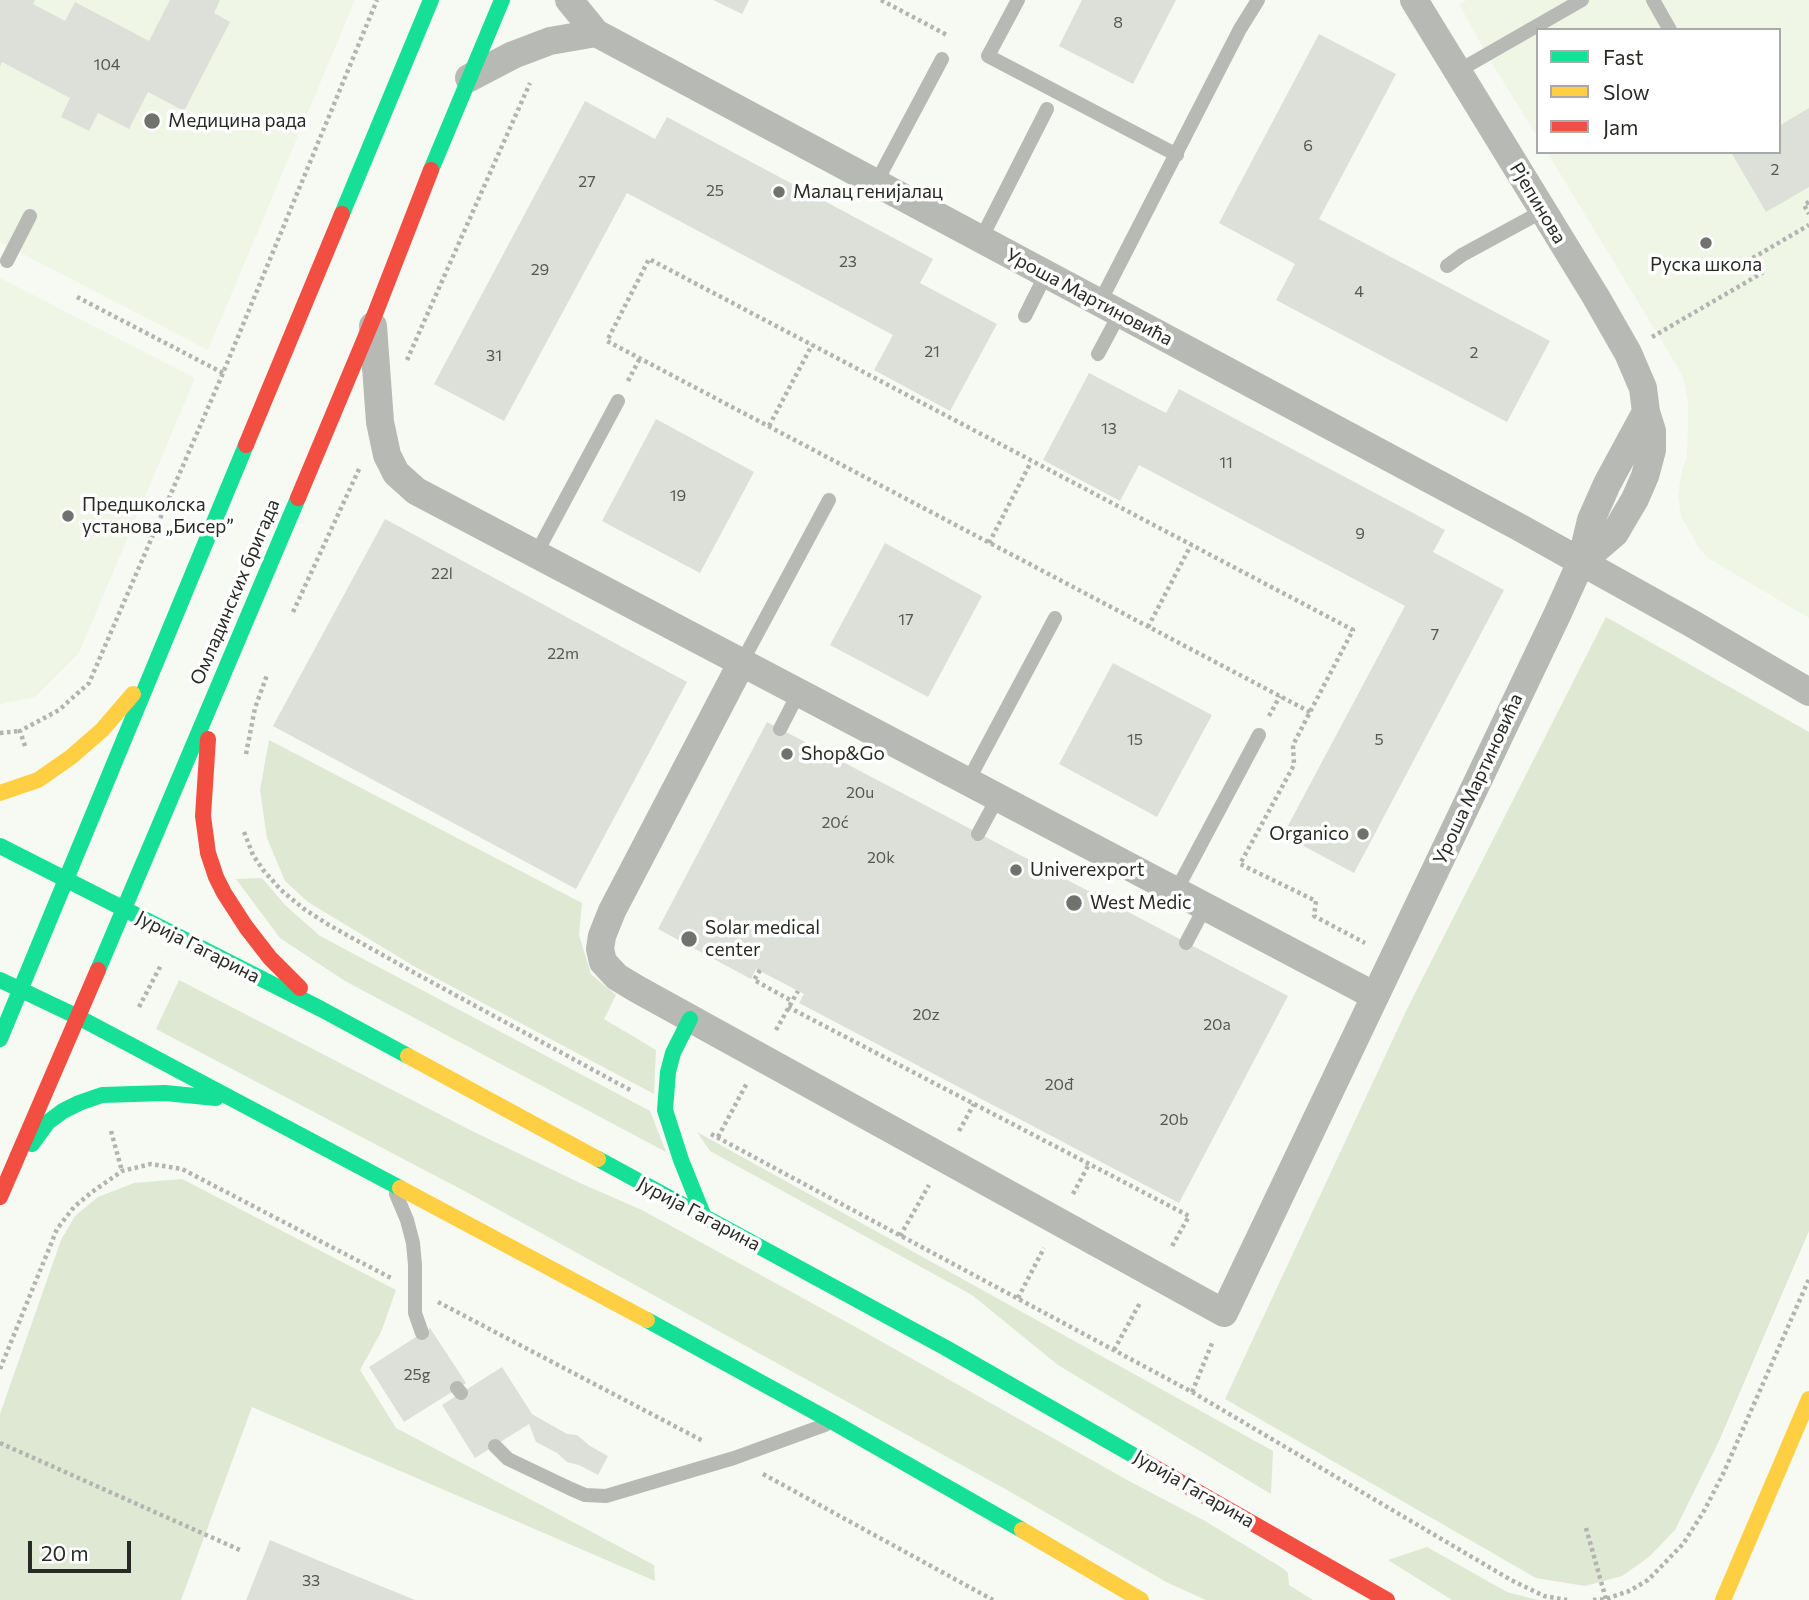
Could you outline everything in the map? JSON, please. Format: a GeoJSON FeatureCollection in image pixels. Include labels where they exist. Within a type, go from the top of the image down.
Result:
{"type":"FeatureCollection","features":[{"type":"Feature","properties":{"kind":"main road"},"geometry":{"type":"LineString","coordinates":[[0,1039],[431,0]]}},
{"type":"Feature","properties":{"kind":"main road","name":"Омладинских бригада"},"geometry":{"type":"LineString","coordinates":[[0,1197],[213,701],[373,319],[502,0]]}},
{"type":"Feature","properties":{"kind":"main road"},"geometry":{"type":"LineString","coordinates":[[0,793],[38,780],[71,757],[102,730],[151,674]]}},
{"type":"Feature","properties":{"kind":"main road"},"geometry":{"type":"LineString","coordinates":[[213,701],[203,816],[208,853],[216,877],[246,928],[270,958],[321,1009]]}},
{"type":"Feature","properties":{"kind":"main road","name":"Јурија Гагарина"},"geometry":{"type":"LineString","coordinates":[[0,846],[321,1009],[946,1348],[1387,1600]]}},
{"type":"Feature","properties":{"kind":"main road"},"geometry":{"type":"LineString","coordinates":[[0,980],[122,1040],[618,1304],[833,1422],[1141,1600]]}},
{"type":"Feature","properties":{"kind":"main road"},"geometry":{"type":"LineString","coordinates":[[690,1018],[673,1053],[668,1072],[665,1110],[704,1217]]}},
{"type":"Feature","properties":{"kind":"main road"},"geometry":{"type":"LineString","coordinates":[[10,1174],[48,1122],[79,1103],[102,1096],[165,1093],[233,1100]]}},
{"type":"Feature","properties":{"kind":"main road"},"geometry":{"type":"LineString","coordinates":[[1717,1595],[1741,1560],[1809,1399]]}},
{"type":"Feature","properties":{"kind":"street","name":"Уроша Мартиновића"},"geometry":{"type":"LineString","coordinates":[[569,0],[596,33],[1581,562],[1809,692]]}},
{"type":"Feature","properties":{"kind":"street","name":"Рјепинова"},"geometry":{"type":"LineString","coordinates":[[1414,0],[1628,353],[1643,388],[1646,412],[1591,520],[1581,562]]}},
{"type":"Feature","properties":{"kind":"street"},"geometry":{"type":"LineString","coordinates":[[469,78],[513,55],[550,41],[596,33]]}},
{"type":"Feature","properties":{"kind":"street"},"geometry":{"type":"LineString","coordinates":[[373,319],[380,422],[387,455],[396,473],[416,491],[743,662],[1375,996],[1224,1313],[617,977],[603,962],[600,948],[602,936],[612,911],[743,662]]}},
{"type":"Feature","properties":{"kind":"street","name":"Уроша Мартиновића"},"geometry":{"type":"LineString","coordinates":[[1375,996],[1581,562]]}},
{"type":"Feature","properties":{"kind":"lane"},"geometry":{"type":"LineString","coordinates":[[1018,0],[988,56],[1177,155]]}},
{"type":"Feature","properties":{"kind":"lane"},"geometry":{"type":"LineString","coordinates":[[1098,354],[1110,308],[1177,155],[1240,29],[1258,0]]}},
{"type":"Feature","properties":{"kind":"lane"},"geometry":{"type":"LineString","coordinates":[[1458,71],[1582,0]]}},
{"type":"Feature","properties":{"kind":"lane"},"geometry":{"type":"LineString","coordinates":[[1653,0],[1669,28]]}},
{"type":"Feature","properties":{"kind":"lane"},"geometry":{"type":"LineString","coordinates":[[876,183],[942,59]]}},
{"type":"Feature","properties":{"kind":"lane"},"geometry":{"type":"LineString","coordinates":[[981,239],[1047,109]]}},
{"type":"Feature","properties":{"kind":"lane"},"geometry":{"type":"LineString","coordinates":[[1447,266],[1543,211]]}},
{"type":"Feature","properties":{"kind":"lane"},"geometry":{"type":"LineString","coordinates":[[7,261],[30,216]]}},
{"type":"Feature","properties":{"kind":"lane"},"geometry":{"type":"LineString","coordinates":[[1025,316],[1046,274]]}},
{"type":"Feature","properties":{"kind":"lane"},"geometry":{"type":"LineString","coordinates":[[536,554],[618,401]]}},
{"type":"Feature","properties":{"kind":"lane"},"geometry":{"type":"LineString","coordinates":[[743,662],[829,500]]}},
{"type":"Feature","properties":{"kind":"lane"},"geometry":{"type":"LineString","coordinates":[[968,781],[1055,618]]}},
{"type":"Feature","properties":{"kind":"lane"},"geometry":{"type":"LineString","coordinates":[[779,729],[799,692]]}},
{"type":"Feature","properties":{"kind":"lane"},"geometry":{"type":"LineString","coordinates":[[1176,891],[1259,735]]}},
{"type":"Feature","properties":{"kind":"lane"},"geometry":{"type":"LineString","coordinates":[[978,834],[998,797]]}},
{"type":"Feature","properties":{"kind":"lane"},"geometry":{"type":"LineString","coordinates":[[1186,943],[1205,907]]}},
{"type":"Feature","properties":{"kind":"lane"},"geometry":{"type":"LineString","coordinates":[[391,1183],[407,1220],[413,1243],[415,1313],[422,1334]]}},
{"type":"Feature","properties":{"kind":"lane"},"geometry":{"type":"LineString","coordinates":[[495,1446],[517,1463],[571,1489],[596,1497],[734,1458],[833,1422]]}},
{"type":"Feature","properties":{"kind":"path"},"geometry":{"type":"LineString","coordinates":[[0,733],[20,732],[59,710],[89,682],[223,373],[377,0]]}},
{"type":"Feature","properties":{"kind":"path"},"geometry":{"type":"LineString","coordinates":[[881,0],[988,56]]}},
{"type":"Feature","properties":{"kind":"path"},"geometry":{"type":"LineString","coordinates":[[1809,202],[1804,205],[1809,214]]}},
{"type":"Feature","properties":{"kind":"path"},"geometry":{"type":"LineString","coordinates":[[1650,339],[1762,273],[1751,259],[1809,225]]}},
{"type":"Feature","properties":{"kind":"path"},"geometry":{"type":"LineString","coordinates":[[1310,712],[607,341],[649,259],[1353,630],[1293,745],[1294,765],[1240,864],[1316,901],[1314,916],[1374,948]]}},
{"type":"Feature","properties":{"kind":"path"},"geometry":{"type":"LineString","coordinates":[[78,297],[223,373]]}},
{"type":"Feature","properties":{"kind":"path"},"geometry":{"type":"LineString","coordinates":[[769,426],[812,345]]}},
{"type":"Feature","properties":{"kind":"path"},"geometry":{"type":"LineString","coordinates":[[989,542],[1031,462]]}},
{"type":"Feature","properties":{"kind":"path"},"geometry":{"type":"LineString","coordinates":[[1148,626],[1191,545]]}},
{"type":"Feature","properties":{"kind":"path"},"geometry":{"type":"LineString","coordinates":[[20,732],[38,780]]}},
{"type":"Feature","properties":{"kind":"path"},"geometry":{"type":"LineString","coordinates":[[253,855],[281,890],[329,925],[639,1095]]}},
{"type":"Feature","properties":{"kind":"path"},"geometry":{"type":"LineString","coordinates":[[122,1040],[176,935]]}},
{"type":"Feature","properties":{"kind":"path"},"geometry":{"type":"LineString","coordinates":[[760,970],[754,980],[792,1000]]}},
{"type":"Feature","properties":{"kind":"path"},"geometry":{"type":"LineString","coordinates":[[788,1007],[1189,1216]]}},
{"type":"Feature","properties":{"kind":"path"},"geometry":{"type":"LineString","coordinates":[[709,1133],[1192,1392],[1511,1580],[1544,1596],[1567,1600]]}},
{"type":"Feature","properties":{"kind":"path"},"geometry":{"type":"LineString","coordinates":[[0,1369],[57,1229],[74,1207],[122,1171],[151,1164],[182,1168],[734,1458],[993,1600]]}},
{"type":"Feature","properties":{"kind":"path"},"geometry":{"type":"LineString","coordinates":[[1593,1600],[1606,1599],[1629,1591],[1648,1580],[1683,1544],[1724,1472],[1809,1279]]}},
{"type":"Feature","properties":{"kind":"path"},"geometry":{"type":"LineString","coordinates":[[1192,1392],[1224,1313]]}},
{"type":"Feature","properties":{"kind":"path"},"geometry":{"type":"LineString","coordinates":[[0,1443],[240,1550]]}},
{"type":"Feature","properties":{"kind":"path"},"geometry":{"type":"LineString","coordinates":[[1586,1528],[1606,1599]]}},
{"type":"Feature","properties":{"kind":"shaded area","name":"Медицина рада"},"geometry":{"type":"Polygon","coordinates":[[[0,0],[355,0],[208,350],[0,242],[0,0]]]}},
{"type":"Feature","properties":{"kind":"shaded area","name":"Руска школа"},"geometry":{"type":"Polygon","coordinates":[[[1467,0],[1809,0],[1809,618],[1708,558],[1699,548],[1681,516],[1678,496],[1687,455],[1688,422],[1683,376],[1548,154],[1781,154],[1781,28],[1536,28],[1536,135],[1459,4],[1467,0]]]}},
{"type":"Feature","properties":{"kind":"shaded area","name":"Предшколска установа „Бисер”"},"geometry":{"type":"Polygon","coordinates":[[[0,278],[195,378],[79,653],[35,697],[0,704],[0,278]]]}},
{"type":"Feature","properties":{"kind":"shaded area"},"geometry":{"type":"Polygon","coordinates":[[[1606,617],[1809,732],[1809,1231],[1719,1441],[1675,1530],[1649,1557],[1622,1576],[1585,1586],[1536,1578],[1225,1399],[1408,1007],[1606,617]]]}},
{"type":"Feature","properties":{"kind":"shaded area"},"geometry":{"type":"Polygon","coordinates":[[[269,740],[582,903],[579,935],[591,974],[616,995],[604,1019],[656,1050],[654,1094],[417,968],[308,902],[285,881],[267,838],[260,790],[269,740]]]}},
{"type":"Feature","properties":{"kind":"shaded area"},"geometry":{"type":"Polygon","coordinates":[[[262,878],[285,905],[320,936],[650,1111],[666,1152],[345,981],[280,938],[236,879],[262,878]]]}},
{"type":"Feature","properties":{"kind":"shaded area"},"geometry":{"type":"Polygon","coordinates":[[[179,980],[472,1131],[642,1210],[1205,1521],[1284,1569],[1288,1573],[1289,1585],[1313,1600],[1206,1600],[1168,1583],[1007,1490],[472,1195],[156,1029],[179,980]]]}},
{"type":"Feature","properties":{"kind":"shaded area"},"geometry":{"type":"Polygon","coordinates":[[[697,1132],[1273,1451],[1271,1494],[1058,1365],[972,1295],[710,1151],[697,1132]]]}},
{"type":"Feature","properties":{"kind":"shaded area"},"geometry":{"type":"Polygon","coordinates":[[[182,1179],[396,1290],[381,1332],[360,1370],[396,1428],[654,1565],[655,1581],[252,1407],[181,1600],[0,1600],[0,1414],[61,1240],[75,1216],[98,1197],[134,1183],[182,1179]]]}},
{"type":"Feature","properties":{"kind":"shaded area"},"geometry":{"type":"Polygon","coordinates":[[[1427,1547],[1507,1592],[1538,1600],[1452,1600],[1388,1560],[1427,1547]]]}},
{"type":"Feature","properties":{"kind":"building"},"geometry":{"type":"Polygon","coordinates":[[[0,0],[35,0],[33,4],[65,21],[75,2],[149,41],[170,0],[220,0],[214,13],[230,22],[184,111],[148,92],[129,129],[98,113],[89,131],[61,117],[70,98],[2,62],[0,67],[0,0]]]}},
{"type":"Feature","properties":{"kind":"building"},"geometry":{"type":"Polygon","coordinates":[[[713,0],[749,0],[742,14],[713,0]]]}},
{"type":"Feature","properties":{"kind":"building"},"geometry":{"type":"Polygon","coordinates":[[[1082,0],[1176,0],[1133,84],[1059,46],[1082,0]]]}},
{"type":"Feature","properties":{"kind":"building"},"geometry":{"type":"Polygon","coordinates":[[[1319,34],[1396,74],[1319,219],[1550,341],[1507,422],[1276,300],[1295,264],[1219,223],[1319,34]]]}},
{"type":"Feature","properties":{"kind":"building"},"geometry":{"type":"Polygon","coordinates":[[[585,101],[655,139],[667,117],[933,259],[920,283],[997,324],[950,411],[874,370],[893,335],[627,193],[504,421],[434,384],[585,101]]]}},
{"type":"Feature","properties":{"kind":"building"},"geometry":{"type":"Polygon","coordinates":[[[1809,108],[1809,187],[1766,212],[1732,154],[1781,154],[1781,125],[1809,108]]]}},
{"type":"Feature","properties":{"kind":"building"},"geometry":{"type":"Polygon","coordinates":[[[1089,373],[1166,413],[1179,389],[1445,530],[1433,552],[1504,590],[1354,873],[1283,835],[1405,606],[1139,465],[1120,501],[1043,460],[1089,373]]]}},
{"type":"Feature","properties":{"kind":"building"},"geometry":{"type":"Polygon","coordinates":[[[656,419],[754,472],[700,573],[602,521],[656,419]]]}},
{"type":"Feature","properties":{"kind":"building"},"geometry":{"type":"Polygon","coordinates":[[[385,519],[687,682],[576,889],[273,726],[385,519]]]}},
{"type":"Feature","properties":{"kind":"building"},"geometry":{"type":"Polygon","coordinates":[[[885,543],[982,596],[928,697],[830,645],[885,543]]]}},
{"type":"Feature","properties":{"kind":"building"},"geometry":{"type":"Polygon","coordinates":[[[1113,663],[1212,715],[1157,817],[1059,764],[1113,663]]]}},
{"type":"Feature","properties":{"kind":"building"},"geometry":{"type":"Polygon","coordinates":[[[767,722],[1288,996],[1179,1203],[799,1003],[804,994],[756,969],[751,979],[658,929],[767,722]]]}},
{"type":"Feature","properties":{"kind":"building"},"geometry":{"type":"Polygon","coordinates":[[[430,1328],[466,1383],[404,1422],[369,1367],[430,1328]]]}},
{"type":"Feature","properties":{"kind":"building"},"geometry":{"type":"Polygon","coordinates":[[[502,1367],[532,1414],[567,1434],[577,1435],[608,1456],[598,1475],[567,1462],[557,1453],[536,1442],[529,1424],[475,1458],[442,1405],[502,1367]]]}},
{"type":"Feature","properties":{"kind":"building"},"geometry":{"type":"Polygon","coordinates":[[[270,1540],[322,1562],[415,1600],[246,1600],[270,1540]]]}},
{"type":"Feature","properties":{"kind":"traffic: fast"},"geometry":{"type":"LineString","coordinates":[[342,214],[431,0]]}},
{"type":"Feature","properties":{"kind":"traffic: fast"},"geometry":{"type":"LineString","coordinates":[[431,170],[502,0]]}},
{"type":"Feature","properties":{"kind":"traffic: fast"},"geometry":{"type":"LineString","coordinates":[[0,1039],[246,445]]}},
{"type":"Feature","properties":{"kind":"traffic: fast"},"geometry":{"type":"LineString","coordinates":[[98,970],[298,498]]}},
{"type":"Feature","properties":{"kind":"traffic: fast"},"geometry":{"type":"LineString","coordinates":[[0,846],[408,1056]]}},
{"type":"Feature","properties":{"kind":"traffic: fast"},"geometry":{"type":"LineString","coordinates":[[0,980],[78,1017],[400,1188]]}},
{"type":"Feature","properties":{"kind":"traffic: fast"},"geometry":{"type":"LineString","coordinates":[[690,1019],[673,1053],[668,1072],[665,1110],[704,1217]]}},
{"type":"Feature","properties":{"kind":"traffic: fast"},"geometry":{"type":"LineString","coordinates":[[32,1144],[48,1122],[63,1111],[102,1095],[165,1093],[216,1098]]}},
{"type":"Feature","properties":{"kind":"traffic: fast"},"geometry":{"type":"LineString","coordinates":[[598,1159],[946,1348],[1145,1462]]}},
{"type":"Feature","properties":{"kind":"traffic: fast"},"geometry":{"type":"LineString","coordinates":[[647,1320],[1022,1530]]}},
{"type":"Feature","properties":{"kind":"traffic: slow"},"geometry":{"type":"LineString","coordinates":[[0,793],[38,780],[71,757],[102,730],[133,694]]}},
{"type":"Feature","properties":{"kind":"traffic: slow"},"geometry":{"type":"LineString","coordinates":[[408,1056],[598,1159]]}},
{"type":"Feature","properties":{"kind":"traffic: slow"},"geometry":{"type":"LineString","coordinates":[[400,1188],[647,1320]]}},
{"type":"Feature","properties":{"kind":"traffic: slow"},"geometry":{"type":"LineString","coordinates":[[1723,1600],[1809,1399]]}},
{"type":"Feature","properties":{"kind":"traffic: slow"},"geometry":{"type":"LineString","coordinates":[[1022,1530],[1141,1600]]}},
{"type":"Feature","properties":{"kind":"traffic: jam"},"geometry":{"type":"LineString","coordinates":[[298,498],[373,319],[431,170]]}},
{"type":"Feature","properties":{"kind":"traffic: jam"},"geometry":{"type":"LineString","coordinates":[[246,445],[342,214]]}},
{"type":"Feature","properties":{"kind":"traffic: jam"},"geometry":{"type":"LineString","coordinates":[[208,739],[203,816],[208,853],[216,877],[246,927],[270,958],[300,988]]}},
{"type":"Feature","properties":{"kind":"traffic: jam"},"geometry":{"type":"LineString","coordinates":[[0,1197],[98,970]]}},
{"type":"Feature","properties":{"kind":"traffic: jam"},"geometry":{"type":"LineString","coordinates":[[1145,1462],[1387,1600]]}},
{"type":"Feature","properties":{"kind":"place","name":"Медицина рада"},"geometry":{"type":"Point","coordinates":[152,121]}},
{"type":"Feature","properties":{"kind":"place","name":"Малац генијалац"},"geometry":{"type":"Point","coordinates":[779,192]}},
{"type":"Feature","properties":{"kind":"place","name":"Руска школа"},"geometry":{"type":"Point","coordinates":[1706,243]}},
{"type":"Feature","properties":{"kind":"place","name":"Предшколска установа „Бисер”"},"geometry":{"type":"Point","coordinates":[68,516]}},
{"type":"Feature","properties":{"kind":"place","name":"Shop&Go"},"geometry":{"type":"Point","coordinates":[787,754]}},
{"type":"Feature","properties":{"kind":"place","name":"Organico"},"geometry":{"type":"Point","coordinates":[1363,834]}},
{"type":"Feature","properties":{"kind":"place","name":"Univerexport"},"geometry":{"type":"Point","coordinates":[1016,870]}},
{"type":"Feature","properties":{"kind":"place","name":"West Medic"},"geometry":{"type":"Point","coordinates":[1074,903]}},
{"type":"Feature","properties":{"kind":"place","name":"Solar medical center"},"geometry":{"type":"Point","coordinates":[689,939]}}]}
